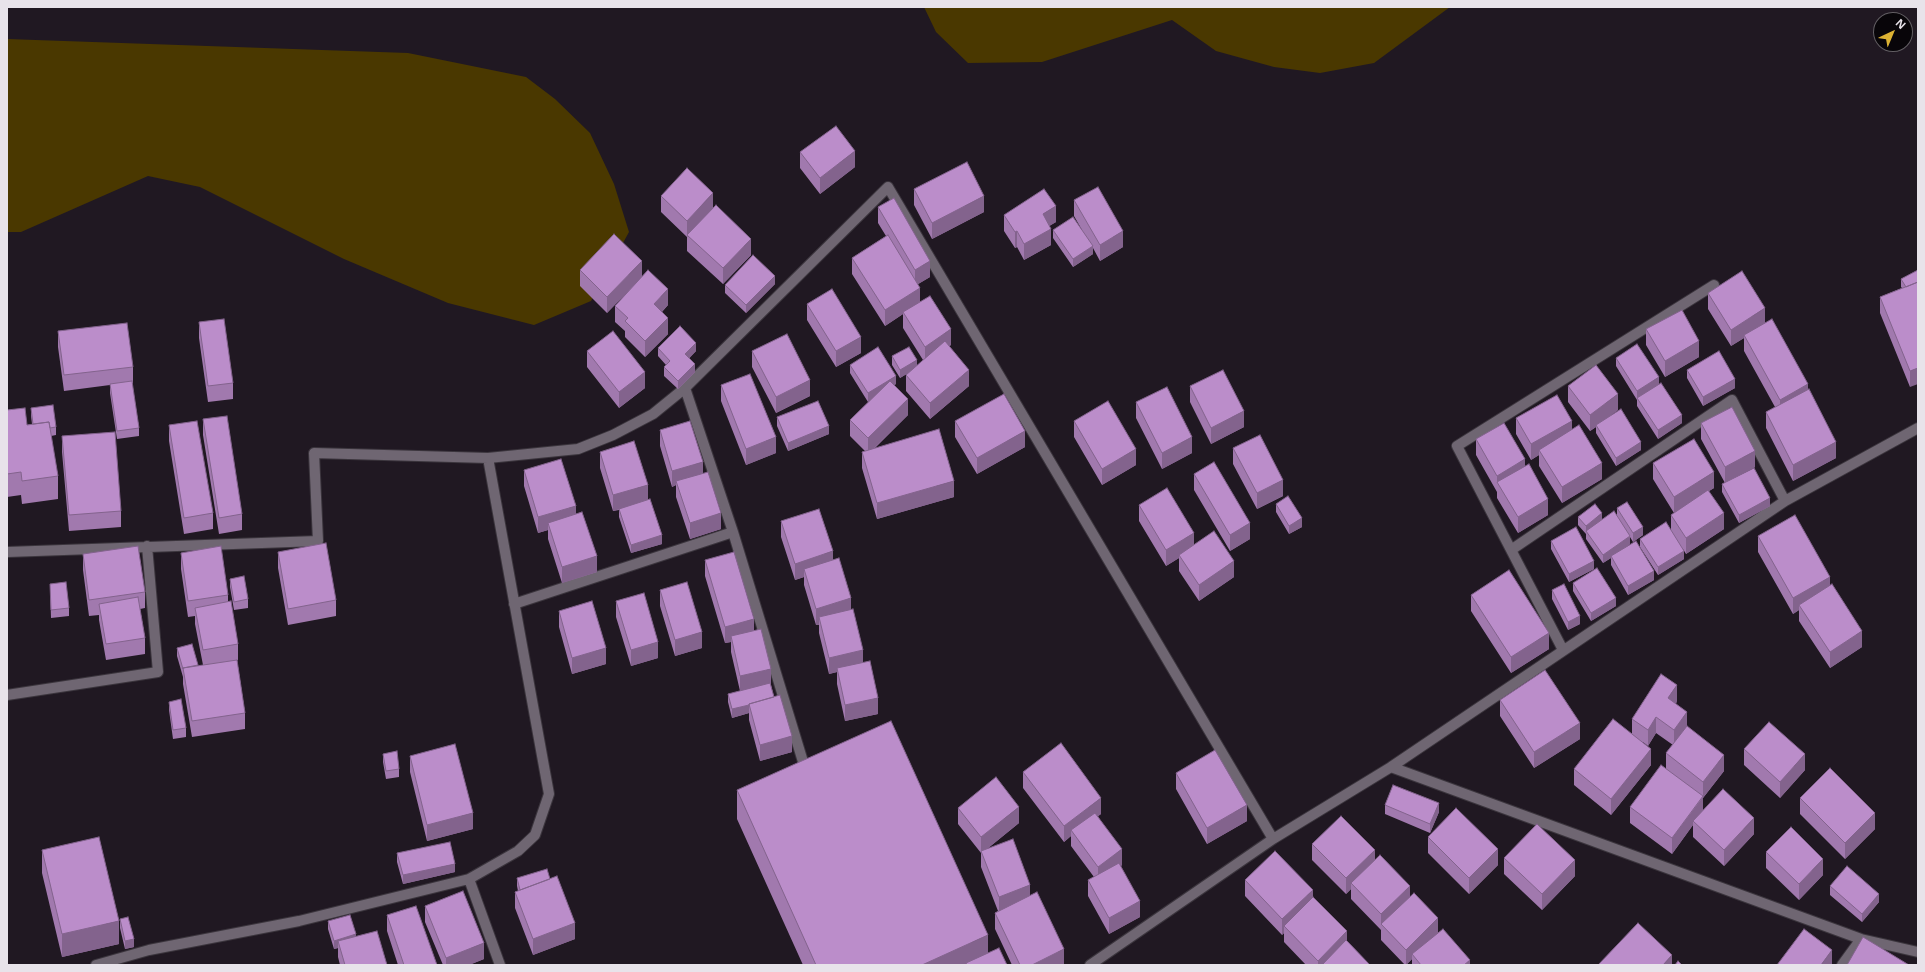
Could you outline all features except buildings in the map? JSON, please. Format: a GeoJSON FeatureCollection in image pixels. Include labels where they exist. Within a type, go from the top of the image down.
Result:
{"type":"FeatureCollection","features":[{"type":"Feature","properties":{"kind":"street"},"geometry":{"type":"LineString","coordinates":[[7,552],[318,540],[314,453],[488,458],[578,449],[613,435],[653,414],[685,388],[888,187],[1273,839]]}},
{"type":"Feature","properties":{"kind":"street"},"geometry":{"type":"LineString","coordinates":[[1564,650],[1457,446],[1714,285]]}},
{"type":"Feature","properties":{"kind":"street"},"geometry":{"type":"LineString","coordinates":[[685,388],[733,532],[804,765]]}},
{"type":"Feature","properties":{"kind":"street"},"geometry":{"type":"LineString","coordinates":[[1511,550],[1732,400],[1785,501]]}},
{"type":"Feature","properties":{"kind":"street"},"geometry":{"type":"LineString","coordinates":[[1090,965],[1273,839],[1391,767],[1785,501],[1918,428]]}},
{"type":"Feature","properties":{"kind":"street"},"geometry":{"type":"LineString","coordinates":[[96,965],[149,950],[299,921],[469,878],[518,851],[535,835],[548,794],[488,458]]}},
{"type":"Feature","properties":{"kind":"street"},"geometry":{"type":"LineString","coordinates":[[514,604],[733,532]]}},
{"type":"Feature","properties":{"kind":"street"},"geometry":{"type":"LineString","coordinates":[[7,695],[158,672],[147,546]]}},
{"type":"Feature","properties":{"kind":"street"},"geometry":{"type":"LineString","coordinates":[[1391,767],[1861,939],[1918,952]]}},
{"type":"Feature","properties":{"kind":"street"},"geometry":{"type":"LineString","coordinates":[[469,878],[500,965]]}},
{"type":"Feature","properties":{"kind":"street"},"geometry":{"type":"LineString","coordinates":[[1842,965],[1861,939]]}},
{"type":"Feature","properties":{"kind":"shaded area"},"geometry":{"type":"Polygon","coordinates":[[[924,7],[1450,7],[1374,63],[1320,73],[1274,67],[1216,51],[1172,20],[1042,62],[968,63],[936,32],[924,7]]]}},
{"type":"Feature","properties":{"kind":"shaded area"},"geometry":{"type":"Polygon","coordinates":[[[7,39],[408,53],[526,77],[555,99],[590,133],[614,184],[629,232],[591,301],[534,325],[448,303],[344,259],[200,187],[148,176],[21,232],[7,232],[7,39]]]}}]}
